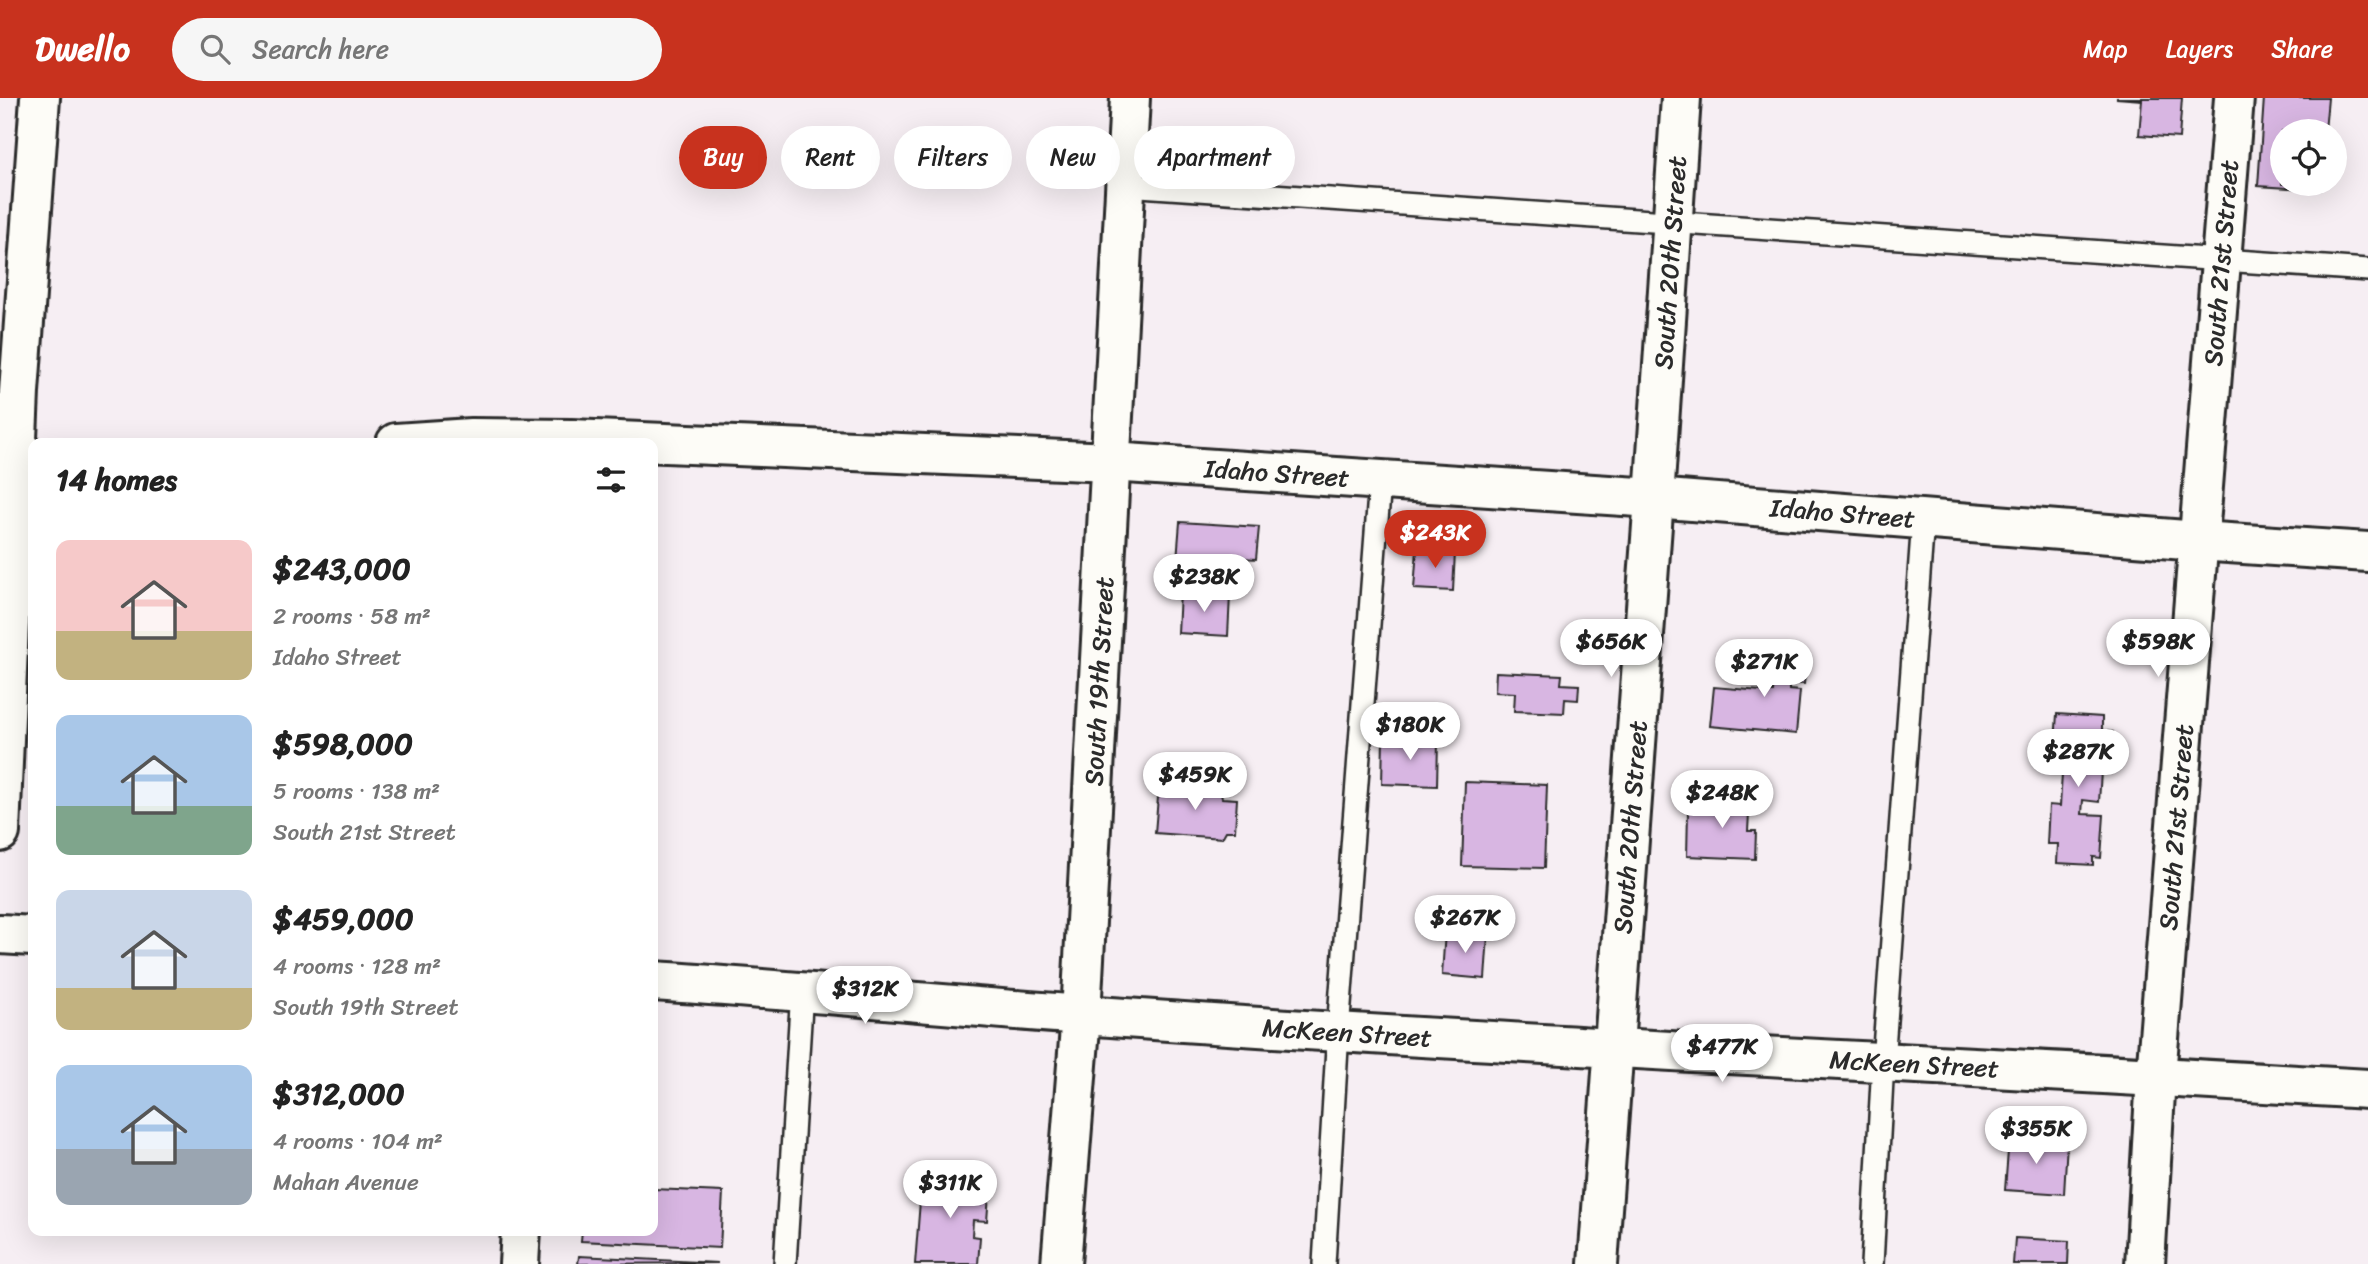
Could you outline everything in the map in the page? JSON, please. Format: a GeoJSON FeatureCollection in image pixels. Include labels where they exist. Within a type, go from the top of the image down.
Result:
{"type":"FeatureCollection","features":[{"type":"Feature","properties":{"kind":"street"},"geometry":{"type":"LineString","coordinates":[[0,832],[10,377],[40,98]]}},
{"type":"Feature","properties":{"kind":"street","name":"South 19th Street"},"geometry":{"type":"LineString","coordinates":[[1061,1264],[1081,1015],[1130,98]]}},
{"type":"Feature","properties":{"kind":"street","name":"South 20th Street"},"geometry":{"type":"LineString","coordinates":[[1598,1264],[1681,98]]}},
{"type":"Feature","properties":{"kind":"street","name":"South 21st Street"},"geometry":{"type":"LineString","coordinates":[[2145,1264],[2156,1076],[2234,98]]}},
{"type":"Feature","properties":{"kind":"street","name":"Idaho Street"},"geometry":{"type":"LineString","coordinates":[[658,444],[1111,461],[1654,498],[2368,552]]}},
{"type":"Feature","properties":{"kind":"street"},"geometry":{"type":"LineString","coordinates":[[0,934],[28,936]]}},
{"type":"Feature","properties":{"kind":"street","name":"McKeen Street"},"geometry":{"type":"LineString","coordinates":[[658,981],[802,990],[1081,1015],[1613,1049],[2368,1089]]}},
{"type":"Feature","properties":{"kind":"street"},"geometry":{"type":"LineString","coordinates":[[519,1264],[521,1236]]}},
{"type":"Feature","properties":{"kind":"lane"},"geometry":{"type":"LineString","coordinates":[[1125,185],[2368,270]]}},
{"type":"Feature","properties":{"kind":"lane"},"geometry":{"type":"LineString","coordinates":[[1324,1264],[1338,1031],[1380,481]]}},
{"type":"Feature","properties":{"kind":"lane"},"geometry":{"type":"LineString","coordinates":[[1872,1264],[1883,1062],[1923,520]]}},
{"type":"Feature","properties":{"kind":"lane"},"geometry":{"type":"LineString","coordinates":[[785,1264],[802,990]]}},
{"type":"Feature","properties":{"kind":"building"},"geometry":{"type":"Polygon","coordinates":[[[2116,98],[2182,98],[2179,138],[2139,135],[2142,100],[2116,98]]]}},
{"type":"Feature","properties":{"kind":"building"},"geometry":{"type":"Polygon","coordinates":[[[2264,98],[2328,98],[2326,119],[2270,119],[2270,187],[2258,186],[2264,98]]]}},
{"type":"Feature","properties":{"kind":"building"},"geometry":{"type":"Polygon","coordinates":[[[1180,522],[1259,527],[1256,559],[1243,558],[1242,577],[1176,572],[1180,522]]]}},
{"type":"Feature","properties":{"kind":"building"},"geometry":{"type":"Polygon","coordinates":[[[1417,549],[1455,552],[1453,591],[1414,589],[1417,549]]]}},
{"type":"Feature","properties":{"kind":"building"},"geometry":{"type":"Polygon","coordinates":[[[1180,592],[1230,595],[1228,636],[1178,633],[1180,592]]]}},
{"type":"Feature","properties":{"kind":"building"},"geometry":{"type":"Polygon","coordinates":[[[1763,652],[1807,656],[1804,684],[1789,683],[1789,690],[1800,691],[1796,734],[1710,726],[1714,687],[1773,692],[1774,679],[1760,678],[1763,652]]]}},
{"type":"Feature","properties":{"kind":"building"},"geometry":{"type":"Polygon","coordinates":[[[1496,672],[1562,675],[1561,684],[1579,685],[1578,700],[1565,699],[1564,713],[1514,711],[1515,693],[1495,692],[1496,672]]]}},
{"type":"Feature","properties":{"kind":"building"},"geometry":{"type":"Polygon","coordinates":[[[2057,714],[2102,717],[2102,731],[2113,732],[2112,743],[2103,742],[2099,802],[2083,800],[2082,814],[2104,815],[2101,858],[2093,857],[2093,865],[2057,863],[2058,844],[2047,844],[2049,805],[2060,806],[2063,758],[2054,757],[2057,714]]]}},
{"type":"Feature","properties":{"kind":"building"},"geometry":{"type":"Polygon","coordinates":[[[1383,738],[1438,740],[1437,786],[1382,784],[1383,738]]]}},
{"type":"Feature","properties":{"kind":"building"},"geometry":{"type":"Polygon","coordinates":[[[1465,782],[1547,785],[1544,868],[1462,866],[1465,782]]]}},
{"type":"Feature","properties":{"kind":"building"},"geometry":{"type":"Polygon","coordinates":[[[1159,785],[1220,790],[1222,798],[1237,799],[1235,831],[1226,831],[1222,838],[1155,833],[1159,785]]]}},
{"type":"Feature","properties":{"kind":"building"},"geometry":{"type":"Polygon","coordinates":[[[1716,794],[1750,795],[1748,831],[1756,831],[1755,859],[1687,856],[1688,811],[1715,812],[1716,794]]]}},
{"type":"Feature","properties":{"kind":"building"},"geometry":{"type":"Polygon","coordinates":[[[1445,931],[1488,935],[1485,979],[1442,975],[1445,931]]]}},
{"type":"Feature","properties":{"kind":"building"},"geometry":{"type":"Polygon","coordinates":[[[2009,1138],[2067,1142],[2064,1194],[2005,1190],[2009,1138]]]}},
{"type":"Feature","properties":{"kind":"building"},"geometry":{"type":"Polygon","coordinates":[[[922,1176],[990,1181],[987,1221],[973,1220],[972,1236],[980,1237],[978,1264],[915,1264],[922,1176]]]}},
{"type":"Feature","properties":{"kind":"building"},"geometry":{"type":"Polygon","coordinates":[[[658,1189],[723,1192],[720,1248],[581,1241],[581,1236],[658,1236],[658,1189]]]}},
{"type":"Feature","properties":{"kind":"building"},"geometry":{"type":"Polygon","coordinates":[[[2015,1238],[2069,1241],[2068,1264],[2013,1264],[2015,1238]]]}},
{"type":"Feature","properties":{"kind":"building"},"geometry":{"type":"Polygon","coordinates":[[[579,1256],[718,1263],[578,1264],[579,1256]]]}}]}
